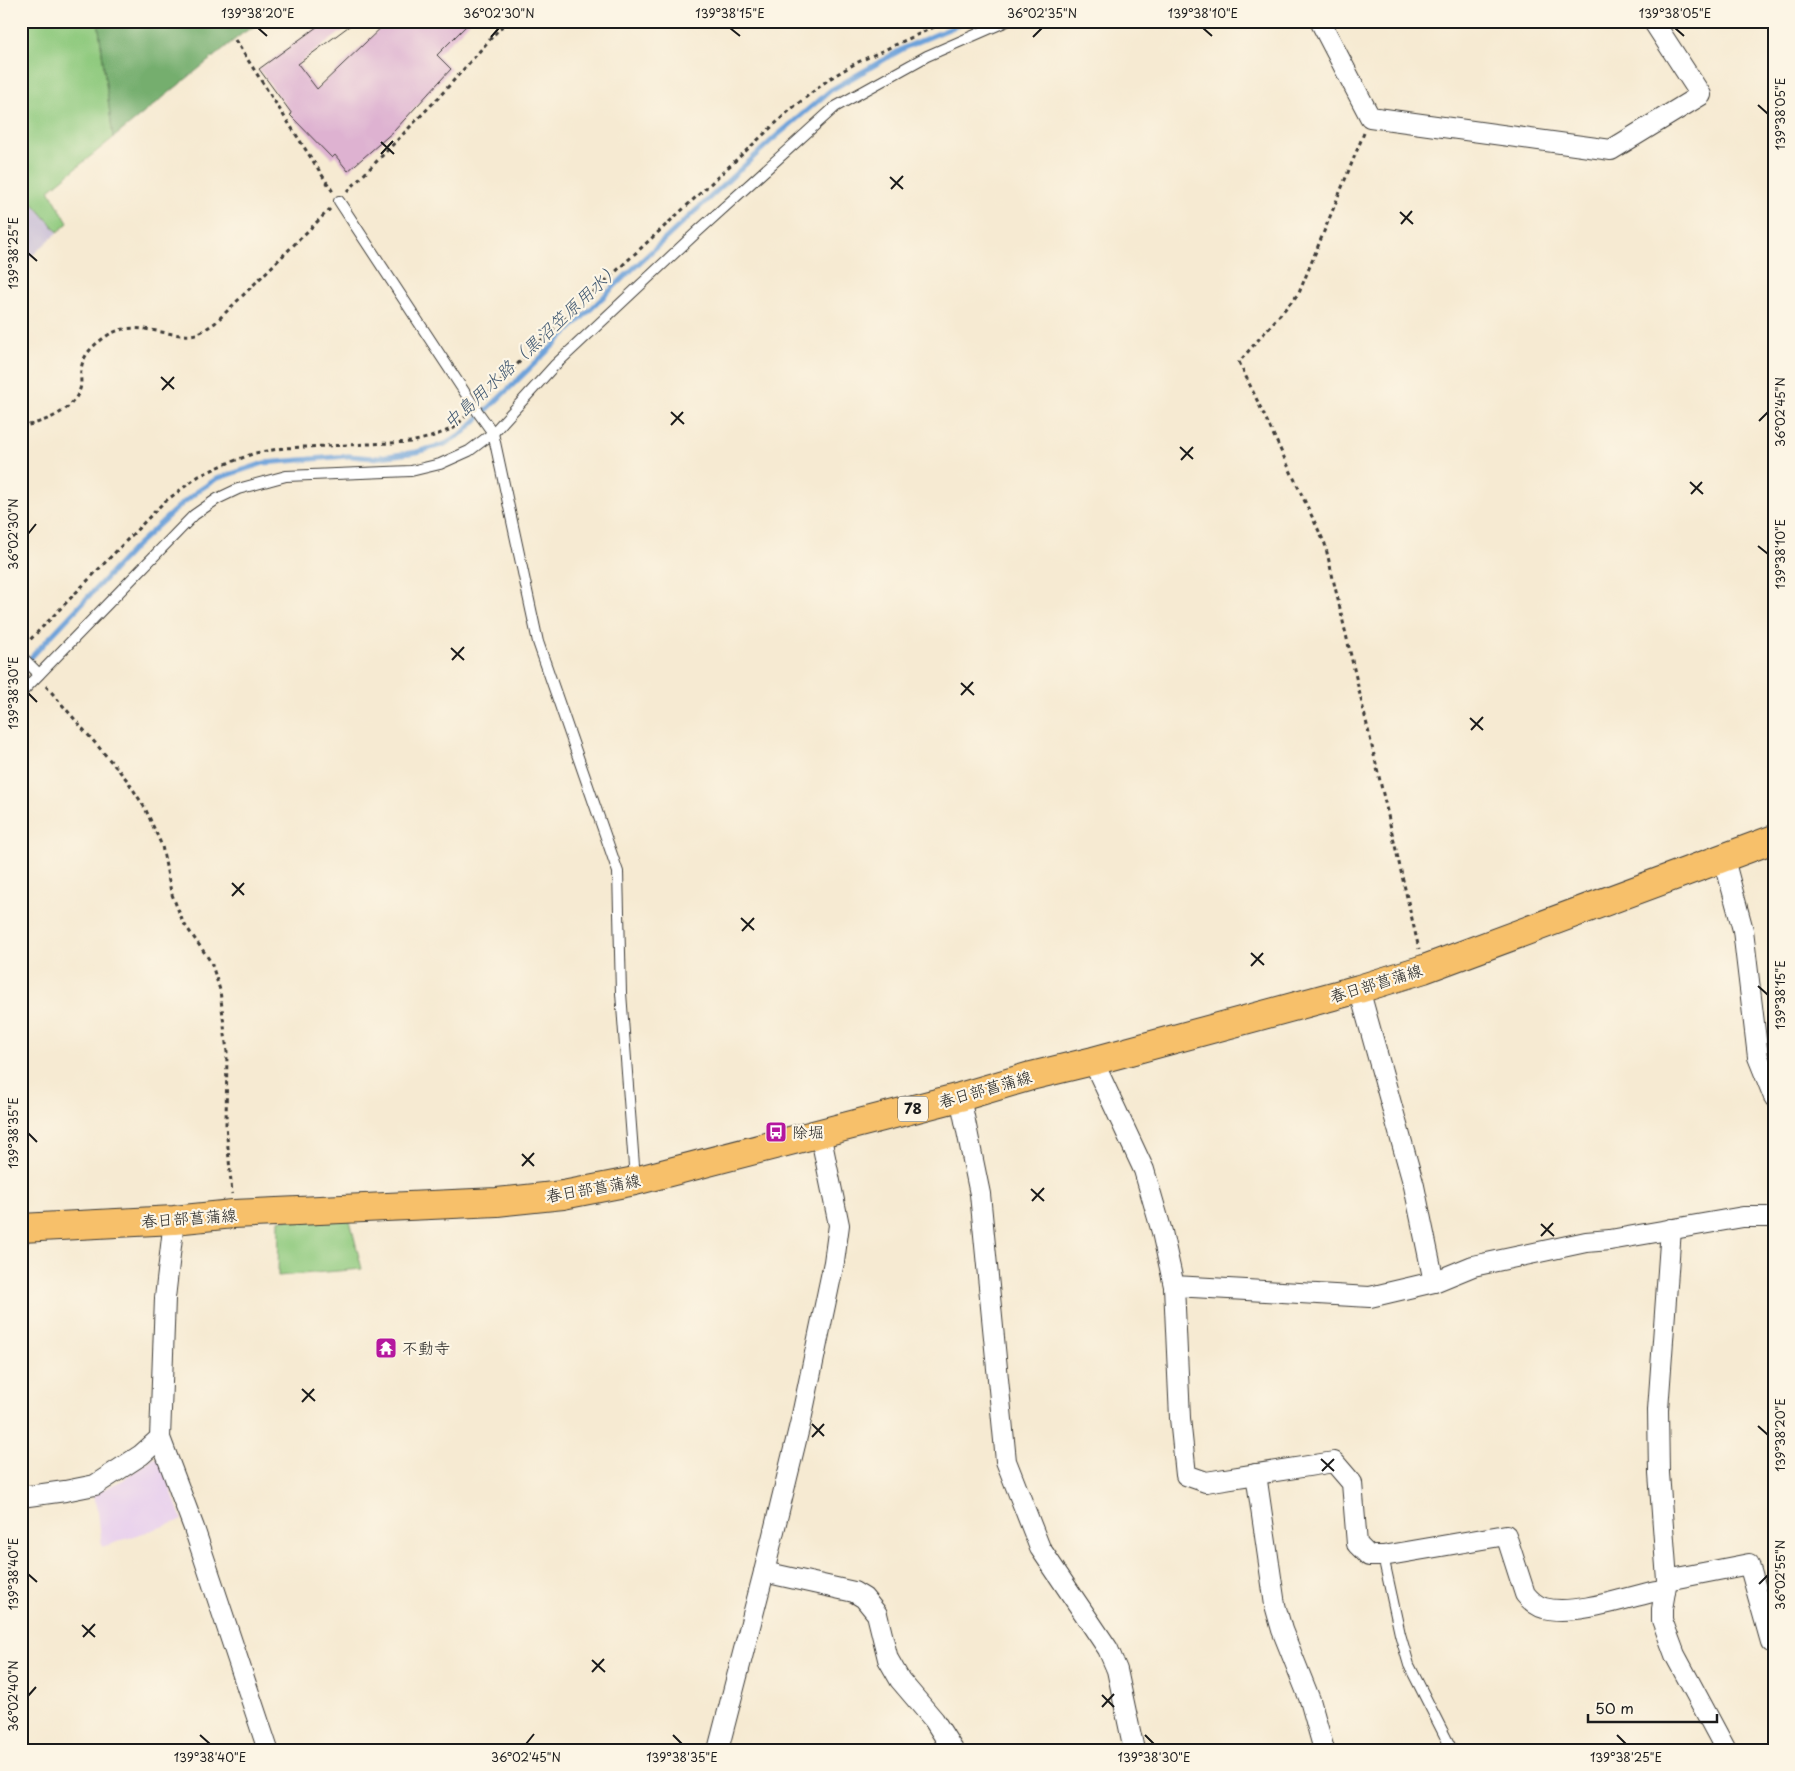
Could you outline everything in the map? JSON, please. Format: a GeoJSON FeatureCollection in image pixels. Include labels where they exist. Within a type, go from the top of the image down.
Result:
{"type":"FeatureCollection","features":[{"type":"Feature","properties":{"kind":"main road","name":"春日部菖蒲線"},"geometry":{"type":"LineString","coordinates":[[21,1228],[174,1220],[233,1214],[497,1202],[564,1195],[635,1181],[1359,989],[1424,969],[1774,839]]}},
{"type":"Feature","properties":{"kind":"street"},"geometry":{"type":"LineString","coordinates":[[1320,21],[1370,117],[1611,150],[1701,95],[1653,21]]}},
{"type":"Feature","properties":{"kind":"street"},"geometry":{"type":"LineString","coordinates":[[1724,859],[1743,930],[1758,1057],[1774,1097]]}},
{"type":"Feature","properties":{"kind":"street"},"geometry":{"type":"LineString","coordinates":[[1359,989],[1414,1186],[1434,1282]]}},
{"type":"Feature","properties":{"kind":"street"},"geometry":{"type":"LineString","coordinates":[[1093,1061],[1144,1170],[1162,1232],[1174,1286],[1180,1418],[1186,1475],[1206,1482],[1334,1462],[1352,1483],[1357,1544],[1369,1556],[1383,1556],[1506,1534],[1525,1594],[1531,1601],[1542,1608],[1553,1610],[1581,1609],[1656,1591],[1666,1586],[1748,1564],[1770,1642],[1774,1641]]}},
{"type":"Feature","properties":{"kind":"street"},"geometry":{"type":"LineString","coordinates":[[960,1096],[980,1194],[1006,1461],[1040,1548],[1108,1649],[1117,1670],[1134,1750]]}},
{"type":"Feature","properties":{"kind":"street"},"geometry":{"type":"LineString","coordinates":[[718,1750],[801,1420],[834,1262],[839,1224],[820,1133]]}},
{"type":"Feature","properties":{"kind":"street"},"geometry":{"type":"LineString","coordinates":[[1174,1286],[1370,1297],[1434,1282],[1473,1266],[1586,1242],[1610,1240],[1743,1217],[1774,1217]]}},
{"type":"Feature","properties":{"kind":"street"},"geometry":{"type":"LineString","coordinates":[[174,1220],[164,1298],[160,1438],[194,1528],[268,1750]]}},
{"type":"Feature","properties":{"kind":"street"},"geometry":{"type":"LineString","coordinates":[[1671,1229],[1658,1410],[1659,1473],[1666,1586],[1662,1620],[1675,1655],[1726,1750]]}},
{"type":"Feature","properties":{"kind":"street"},"geometry":{"type":"LineString","coordinates":[[21,1497],[66,1491],[95,1484],[141,1455],[160,1438]]}},
{"type":"Feature","properties":{"kind":"street"},"geometry":{"type":"LineString","coordinates":[[1256,1474],[1275,1605],[1282,1630],[1310,1700],[1324,1750]]}},
{"type":"Feature","properties":{"kind":"street"},"geometry":{"type":"LineString","coordinates":[[764,1572],[854,1592],[864,1598],[877,1614],[888,1658],[900,1680],[934,1720],[953,1750]]}},
{"type":"Feature","properties":{"kind":"lane"},"geometry":{"type":"LineString","coordinates":[[21,693],[36,671],[194,515],[217,499],[254,484],[286,476],[411,471],[440,464],[460,456],[492,430],[554,366],[697,232],[835,107],[927,56],[1006,21]]}},
{"type":"Feature","properties":{"kind":"lane"},"geometry":{"type":"LineString","coordinates":[[339,201],[480,406],[492,430],[538,642],[618,872],[621,993],[635,1181]]}},
{"type":"Feature","properties":{"kind":"lane"},"geometry":{"type":"LineString","coordinates":[[21,656],[36,671]]}},
{"type":"Feature","properties":{"kind":"lane"},"geometry":{"type":"LineString","coordinates":[[1383,1556],[1400,1634],[1409,1665],[1452,1750]]}},
{"type":"Feature","properties":{"kind":"path"},"geometry":{"type":"LineString","coordinates":[[21,427],[43,422],[68,406],[80,388],[84,356],[109,335],[120,330],[134,328],[192,335],[202,332],[215,323],[339,201],[439,97],[500,28],[510,21]]}},
{"type":"Feature","properties":{"kind":"path"},"geometry":{"type":"LineString","coordinates":[[480,406],[531,350],[790,110],[829,79],[856,63],[946,21]]}},
{"type":"Feature","properties":{"kind":"path"},"geometry":{"type":"LineString","coordinates":[[235,40],[339,201]]}},
{"type":"Feature","properties":{"kind":"path"},"geometry":{"type":"LineString","coordinates":[[1370,117],[1299,293],[1239,362],[1325,544],[1424,969]]}},
{"type":"Feature","properties":{"kind":"path"},"geometry":{"type":"LineString","coordinates":[[36,671],[50,692],[127,780],[145,808],[162,846],[171,892],[182,922],[211,962],[220,990],[227,1052],[226,1125],[233,1214]]}},
{"type":"Feature","properties":{"kind":"shaded area"},"geometry":{"type":"Polygon","coordinates":[[[21,190],[58,232],[21,266],[21,190]]]}},
{"type":"Feature","properties":{"kind":"shaded area"},"geometry":{"type":"Polygon","coordinates":[[[153,1458],[160,1459],[182,1520],[102,1547],[98,1512],[93,1496],[95,1493],[123,1480],[153,1458]]]}},
{"type":"Feature","properties":{"kind":"green space"},"geometry":{"type":"Polygon","coordinates":[[[21,21],[98,21],[113,138],[49,190],[68,223],[58,232],[21,190],[21,21]]]}},
{"type":"Feature","properties":{"kind":"green space"},"geometry":{"type":"Polygon","coordinates":[[[98,21],[264,21],[243,33],[113,138],[98,21]]]}},
{"type":"Feature","properties":{"kind":"green space"},"geometry":{"type":"Polygon","coordinates":[[[349,1217],[362,1269],[278,1276],[279,1220],[349,1217]]]}},
{"type":"Feature","properties":{"kind":"building"},"geometry":{"type":"Polygon","coordinates":[[[325,21],[356,21],[298,64],[317,89],[388,21],[471,21],[437,55],[451,69],[394,131],[348,171],[335,155],[332,158],[290,115],[292,114],[259,69],[325,21]]]}},
{"type":"Feature","properties":{"kind":"waterway","name":"中島用水路（黒沼笠原用水）"},"geometry":{"type":"LineString","coordinates":[[21,668],[136,546],[177,508],[216,479],[264,463],[348,456],[374,458],[417,452],[445,444],[464,432],[624,277],[773,139],[831,90],[906,47],[968,21]]}},
{"type":"Feature","properties":{"kind":"place","name":"除堀"},"geometry":{"type":"Point","coordinates":[776,1132]}},
{"type":"Feature","properties":{"kind":"place","name":"不動寺"},"geometry":{"type":"Point","coordinates":[386,1348]}}]}
